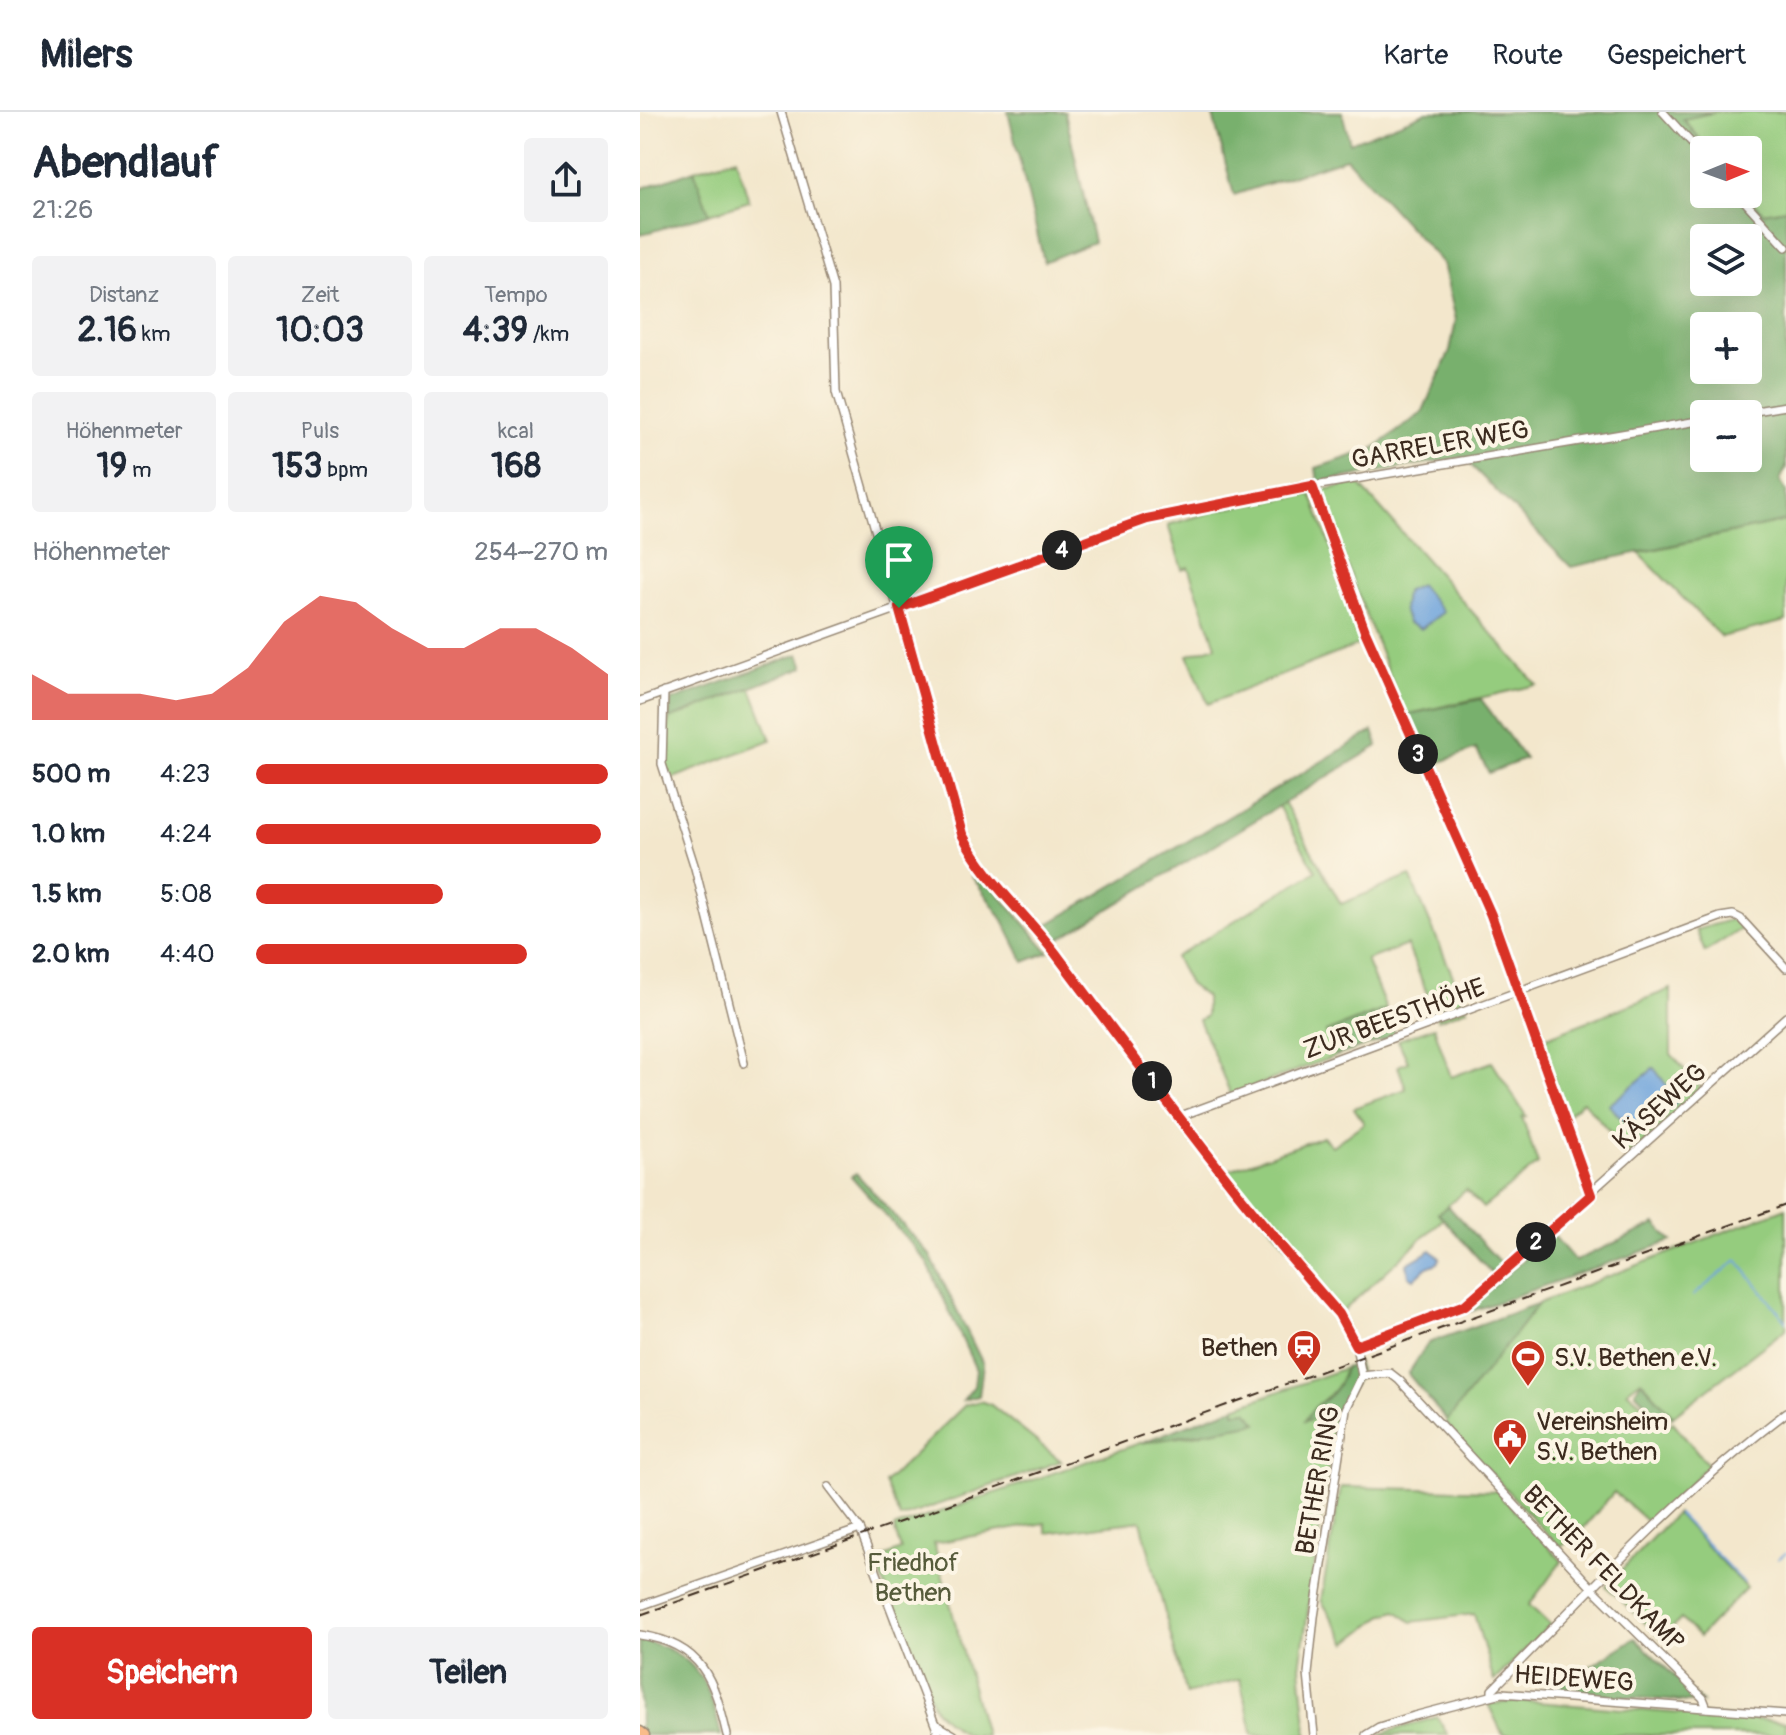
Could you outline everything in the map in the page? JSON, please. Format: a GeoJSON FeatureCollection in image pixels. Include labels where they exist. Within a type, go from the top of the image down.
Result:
{"type":"FeatureCollection","features":[{"type":"Feature","properties":{"kind":"street","name":"BETHER RING"},"geometry":{"type":"LineString","coordinates":[[781,112],[833,287],[836,392],[962,834],[978,865],[1055,953],[1178,1117],[1339,1314],[1356,1346],[1362,1376],[1346,1409],[1314,1617],[1308,1674],[1314,1735]]}},
{"type":"Feature","properties":{"kind":"street"},"geometry":{"type":"LineString","coordinates":[[1663,112],[1690,142]]}},
{"type":"Feature","properties":{"kind":"street"},"geometry":{"type":"LineString","coordinates":[[1751,208],[1786,247]]}},
{"type":"Feature","properties":{"kind":"street"},"geometry":{"type":"LineString","coordinates":[[1762,410],[1786,406]]}},
{"type":"Feature","properties":{"kind":"street","name":"GARRELER WEG"},"geometry":{"type":"LineString","coordinates":[[640,701],[1147,519],[1312,486],[1690,422]]}},
{"type":"Feature","properties":{"kind":"street"},"geometry":{"type":"LineString","coordinates":[[1312,486],[1365,631],[1491,915],[1591,1195]]}},
{"type":"Feature","properties":{"kind":"street"},"geometry":{"type":"LineString","coordinates":[[664,692],[662,764],[695,868],[744,1063]]}},
{"type":"Feature","properties":{"kind":"street","name":"ZUR BEESTHÖHE"},"geometry":{"type":"LineString","coordinates":[[1178,1117],[1733,915],[1741,919],[1786,968]]}},
{"type":"Feature","properties":{"kind":"street","name":"KÄSEWEG"},"geometry":{"type":"LineString","coordinates":[[1356,1346],[1465,1305],[1786,1017]]}},
{"type":"Feature","properties":{"kind":"street","name":"BETHER FELDKAMP"},"geometry":{"type":"LineString","coordinates":[[1362,1376],[1390,1373],[1399,1380],[1592,1588],[1703,1698],[1707,1708]]}},
{"type":"Feature","properties":{"kind":"street"},"geometry":{"type":"LineString","coordinates":[[1492,1694],[1492,1690],[1592,1588],[1718,1465],[1786,1413]]}},
{"type":"Feature","properties":{"kind":"street"},"geometry":{"type":"LineString","coordinates":[[828,1487],[860,1529],[939,1735]]}},
{"type":"Feature","properties":{"kind":"street"},"geometry":{"type":"LineString","coordinates":[[640,1606],[860,1529]]}},
{"type":"Feature","properties":{"kind":"street"},"geometry":{"type":"LineString","coordinates":[[640,1635],[671,1642],[698,1661],[713,1683],[727,1735]]}},
{"type":"Feature","properties":{"kind":"street","name":"HEIDEWEG"},"geometry":{"type":"LineString","coordinates":[[1366,1735],[1379,1727],[1492,1694],[1524,1692],[1786,1714]]}},
{"type":"Feature","properties":{"kind":"street"},"geometry":{"type":"LineString","coordinates":[[937,1725],[954,1735]]}},
{"type":"Feature","properties":{"kind":"green space"},"geometry":{"type":"Polygon","coordinates":[[[1008,112],[1065,112],[1094,242],[1044,262],[1008,112]]]}},
{"type":"Feature","properties":{"kind":"green space"},"geometry":{"type":"Polygon","coordinates":[[[1212,112],[1342,112],[1350,143],[1427,112],[1715,112],[1683,119],[1697,136],[1690,136],[1690,208],[1759,208],[1763,213],[1786,209],[1786,468],[1780,480],[1786,492],[1786,521],[1571,567],[1463,457],[1318,482],[1316,468],[1373,449],[1422,413],[1450,351],[1456,320],[1443,264],[1346,158],[1234,195],[1212,112]]]}},
{"type":"Feature","properties":{"kind":"green space"},"geometry":{"type":"Polygon","coordinates":[[[1715,112],[1786,112],[1786,209],[1763,213],[1759,208],[1762,208],[1762,136],[1697,136],[1683,119],[1715,112]]]}},
{"type":"Feature","properties":{"kind":"green space"},"geometry":{"type":"Polygon","coordinates":[[[736,158],[749,201],[709,214],[694,170],[736,158]]]}},
{"type":"Feature","properties":{"kind":"green space"},"geometry":{"type":"Polygon","coordinates":[[[694,170],[709,214],[640,235],[640,189],[694,170]]]}},
{"type":"Feature","properties":{"kind":"green space"},"geometry":{"type":"Polygon","coordinates":[[[1358,483],[1537,685],[1405,715],[1318,491],[1358,483]]]}},
{"type":"Feature","properties":{"kind":"green space"},"geometry":{"type":"Polygon","coordinates":[[[1311,494],[1366,642],[1208,704],[1188,655],[1216,646],[1188,567],[1182,569],[1168,525],[1222,509],[1311,494]]]}},
{"type":"Feature","properties":{"kind":"green space"},"geometry":{"type":"Polygon","coordinates":[[[1786,521],[1786,621],[1721,637],[1639,553],[1786,521]]]}},
{"type":"Feature","properties":{"kind":"green space"},"geometry":{"type":"Polygon","coordinates":[[[799,654],[804,667],[669,719],[671,701],[799,654]]]}},
{"type":"Feature","properties":{"kind":"green space"},"geometry":{"type":"Polygon","coordinates":[[[751,688],[771,740],[669,780],[665,763],[669,719],[751,688]]]}},
{"type":"Feature","properties":{"kind":"green space"},"geometry":{"type":"Polygon","coordinates":[[[1481,699],[1525,759],[1489,773],[1476,749],[1427,767],[1405,715],[1481,699]]]}},
{"type":"Feature","properties":{"kind":"green space"},"geometry":{"type":"Polygon","coordinates":[[[1373,731],[1378,746],[1054,942],[1042,928],[1373,731]]]}},
{"type":"Feature","properties":{"kind":"green space"},"geometry":{"type":"Polygon","coordinates":[[[1284,802],[1341,904],[1410,876],[1467,1009],[1438,1020],[1407,945],[1366,960],[1386,1009],[1326,1032],[1336,1056],[1231,1095],[1199,1020],[1206,1016],[1206,997],[1189,984],[1175,957],[1316,871],[1278,806],[1284,802]]]}},
{"type":"Feature","properties":{"kind":"green space"},"geometry":{"type":"Polygon","coordinates":[[[975,866],[1049,952],[1024,962],[1003,920],[972,876],[975,866]]]}},
{"type":"Feature","properties":{"kind":"green space"},"geometry":{"type":"Polygon","coordinates":[[[1733,919],[1744,927],[1705,952],[1696,930],[1733,919]]]}},
{"type":"Feature","properties":{"kind":"green space"},"geometry":{"type":"Polygon","coordinates":[[[1671,989],[1671,1054],[1702,1090],[1630,1155],[1583,1101],[1567,1116],[1539,1040],[1671,989]]]}},
{"type":"Feature","properties":{"kind":"green space"},"geometry":{"type":"Polygon","coordinates":[[[1386,1009],[1396,1036],[1336,1056],[1326,1032],[1386,1009]]]}},
{"type":"Feature","properties":{"kind":"green space"},"geometry":{"type":"Polygon","coordinates":[[[1434,1027],[1451,1077],[1492,1062],[1526,1116],[1522,1117],[1538,1164],[1483,1208],[1466,1190],[1439,1213],[1443,1219],[1341,1313],[1226,1171],[1323,1137],[1332,1146],[1364,1123],[1354,1108],[1406,1089],[1398,1066],[1408,1062],[1398,1040],[1434,1027]]]}},
{"type":"Feature","properties":{"kind":"green space"},"geometry":{"type":"Polygon","coordinates":[[[856,1173],[930,1255],[983,1364],[979,1396],[963,1400],[974,1386],[976,1370],[927,1262],[851,1176],[856,1173]]]}},
{"type":"Feature","properties":{"kind":"green space"},"geometry":{"type":"Polygon","coordinates":[[[1448,1206],[1504,1267],[1494,1276],[1438,1213],[1448,1206]]]}},
{"type":"Feature","properties":{"kind":"green space"},"geometry":{"type":"Polygon","coordinates":[[[1786,1208],[1786,1329],[1673,1416],[1641,1380],[1627,1391],[1668,1426],[1673,1422],[1708,1465],[1650,1524],[1614,1492],[1576,1537],[1559,1547],[1446,1424],[1447,1421],[1539,1303],[1786,1208]]]}},
{"type":"Feature","properties":{"kind":"green space"},"geometry":{"type":"Polygon","coordinates":[[[1656,1224],[1672,1241],[1472,1311],[1469,1307],[1552,1234],[1575,1261],[1656,1224]]]}},
{"type":"Feature","properties":{"kind":"green space"},"geometry":{"type":"Polygon","coordinates":[[[1539,1303],[1447,1421],[1408,1374],[1428,1343],[1539,1303]]]}},
{"type":"Feature","properties":{"kind":"green space"},"geometry":{"type":"Polygon","coordinates":[[[1358,1363],[1359,1376],[1336,1412],[1305,1421],[1337,1387],[1345,1368],[1358,1363]]]}},
{"type":"Feature","properties":{"kind":"green space","name":"Friedhof Bethen"},"geometry":{"type":"Polygon","coordinates":[[[1345,1368],[1337,1387],[1315,1407],[1307,1420],[1336,1412],[1300,1667],[1307,1735],[1253,1735],[1240,1679],[1186,1694],[1141,1521],[1047,1533],[1045,1523],[934,1543],[985,1735],[968,1735],[935,1710],[875,1561],[901,1550],[894,1528],[1140,1443],[1200,1434],[1235,1412],[1235,1407],[1345,1368]]]}},
{"type":"Feature","properties":{"kind":"green space"},"geometry":{"type":"Polygon","coordinates":[[[1641,1381],[1673,1416],[1664,1422],[1635,1392],[1641,1381]]]}},
{"type":"Feature","properties":{"kind":"green space"},"geometry":{"type":"Polygon","coordinates":[[[980,1401],[991,1405],[1061,1461],[900,1518],[885,1483],[965,1405],[980,1401]]]}},
{"type":"Feature","properties":{"kind":"green space"},"geometry":{"type":"Polygon","coordinates":[[[1235,1407],[1235,1412],[1247,1411],[1258,1423],[1140,1443],[1235,1407]]]}},
{"type":"Feature","properties":{"kind":"green space"},"geometry":{"type":"Polygon","coordinates":[[[1341,1487],[1497,1491],[1562,1561],[1529,1605],[1550,1625],[1494,1681],[1474,1614],[1412,1622],[1396,1611],[1382,1616],[1347,1643],[1321,1600],[1341,1487]]]}},
{"type":"Feature","properties":{"kind":"green space"},"geometry":{"type":"Polygon","coordinates":[[[1676,1513],[1746,1588],[1699,1637],[1681,1619],[1662,1639],[1606,1586],[1676,1513]]]}},
{"type":"Feature","properties":{"kind":"green space"},"geometry":{"type":"Polygon","coordinates":[[[1635,1638],[1702,1703],[1552,1691],[1635,1638]]]}},
{"type":"Feature","properties":{"kind":"green space"},"geometry":{"type":"Polygon","coordinates":[[[640,1640],[675,1653],[697,1672],[711,1700],[721,1735],[640,1735],[640,1640]]]}},
{"type":"Feature","properties":{"kind":"green space"},"geometry":{"type":"Polygon","coordinates":[[[1524,1701],[1786,1722],[1786,1735],[1503,1735],[1488,1704],[1524,1701]]]}},
{"type":"Feature","properties":{"kind":"green space"},"geometry":{"type":"Polygon","coordinates":[[[1437,1717],[1448,1735],[1379,1735],[1381,1734],[1437,1717]]]}},
{"type":"Feature","properties":{"kind":"water"},"geometry":{"type":"Polygon","coordinates":[[[1420,585],[1443,612],[1421,629],[1408,623],[1403,610],[1405,592],[1420,585]]]}},
{"type":"Feature","properties":{"kind":"water"},"geometry":{"type":"Polygon","coordinates":[[[1654,1068],[1678,1101],[1638,1136],[1609,1105],[1654,1068]]]}},
{"type":"Feature","properties":{"kind":"water"},"geometry":{"type":"Polygon","coordinates":[[[1431,1250],[1440,1258],[1438,1263],[1427,1267],[1414,1279],[1409,1276],[1407,1264],[1431,1250]]]}},
{"type":"Feature","properties":{"kind":"waterway"},"geometry":{"type":"LineString","coordinates":[[1693,1296],[1737,1260],[1786,1321]]}},
{"type":"Feature","properties":{"kind":"waterway"},"geometry":{"type":"LineString","coordinates":[[1678,1514],[1744,1583]]}},
{"type":"Feature","properties":{"kind":"waterway"},"geometry":{"type":"LineString","coordinates":[[1778,1559],[1786,1553]]}},
{"type":"Feature","properties":{"kind":"railway"},"geometry":{"type":"LineString","coordinates":[[640,1615],[1786,1205]]}},
{"type":"Feature","properties":{"kind":"place","name":"Bethen"},"geometry":{"type":"Point","coordinates":[1304,1378]}},
{"type":"Feature","properties":{"kind":"place","name":"S.V. Bethen e.V."},"geometry":{"type":"Point","coordinates":[1528,1388]}},
{"type":"Feature","properties":{"kind":"place","name":"Vereinsheim S.V. Bethen"},"geometry":{"type":"Point","coordinates":[1510,1467]}},
{"type":"Feature","properties":{"kind":"route"},"geometry":{"type":"LineString","coordinates":[[1312,486],[1365,631],[1429,782],[1491,915],[1591,1195],[1465,1305],[1356,1346],[1339,1314],[1178,1117],[1055,953],[978,865],[962,834],[899,608],[1147,519],[1312,486]]}}]}
